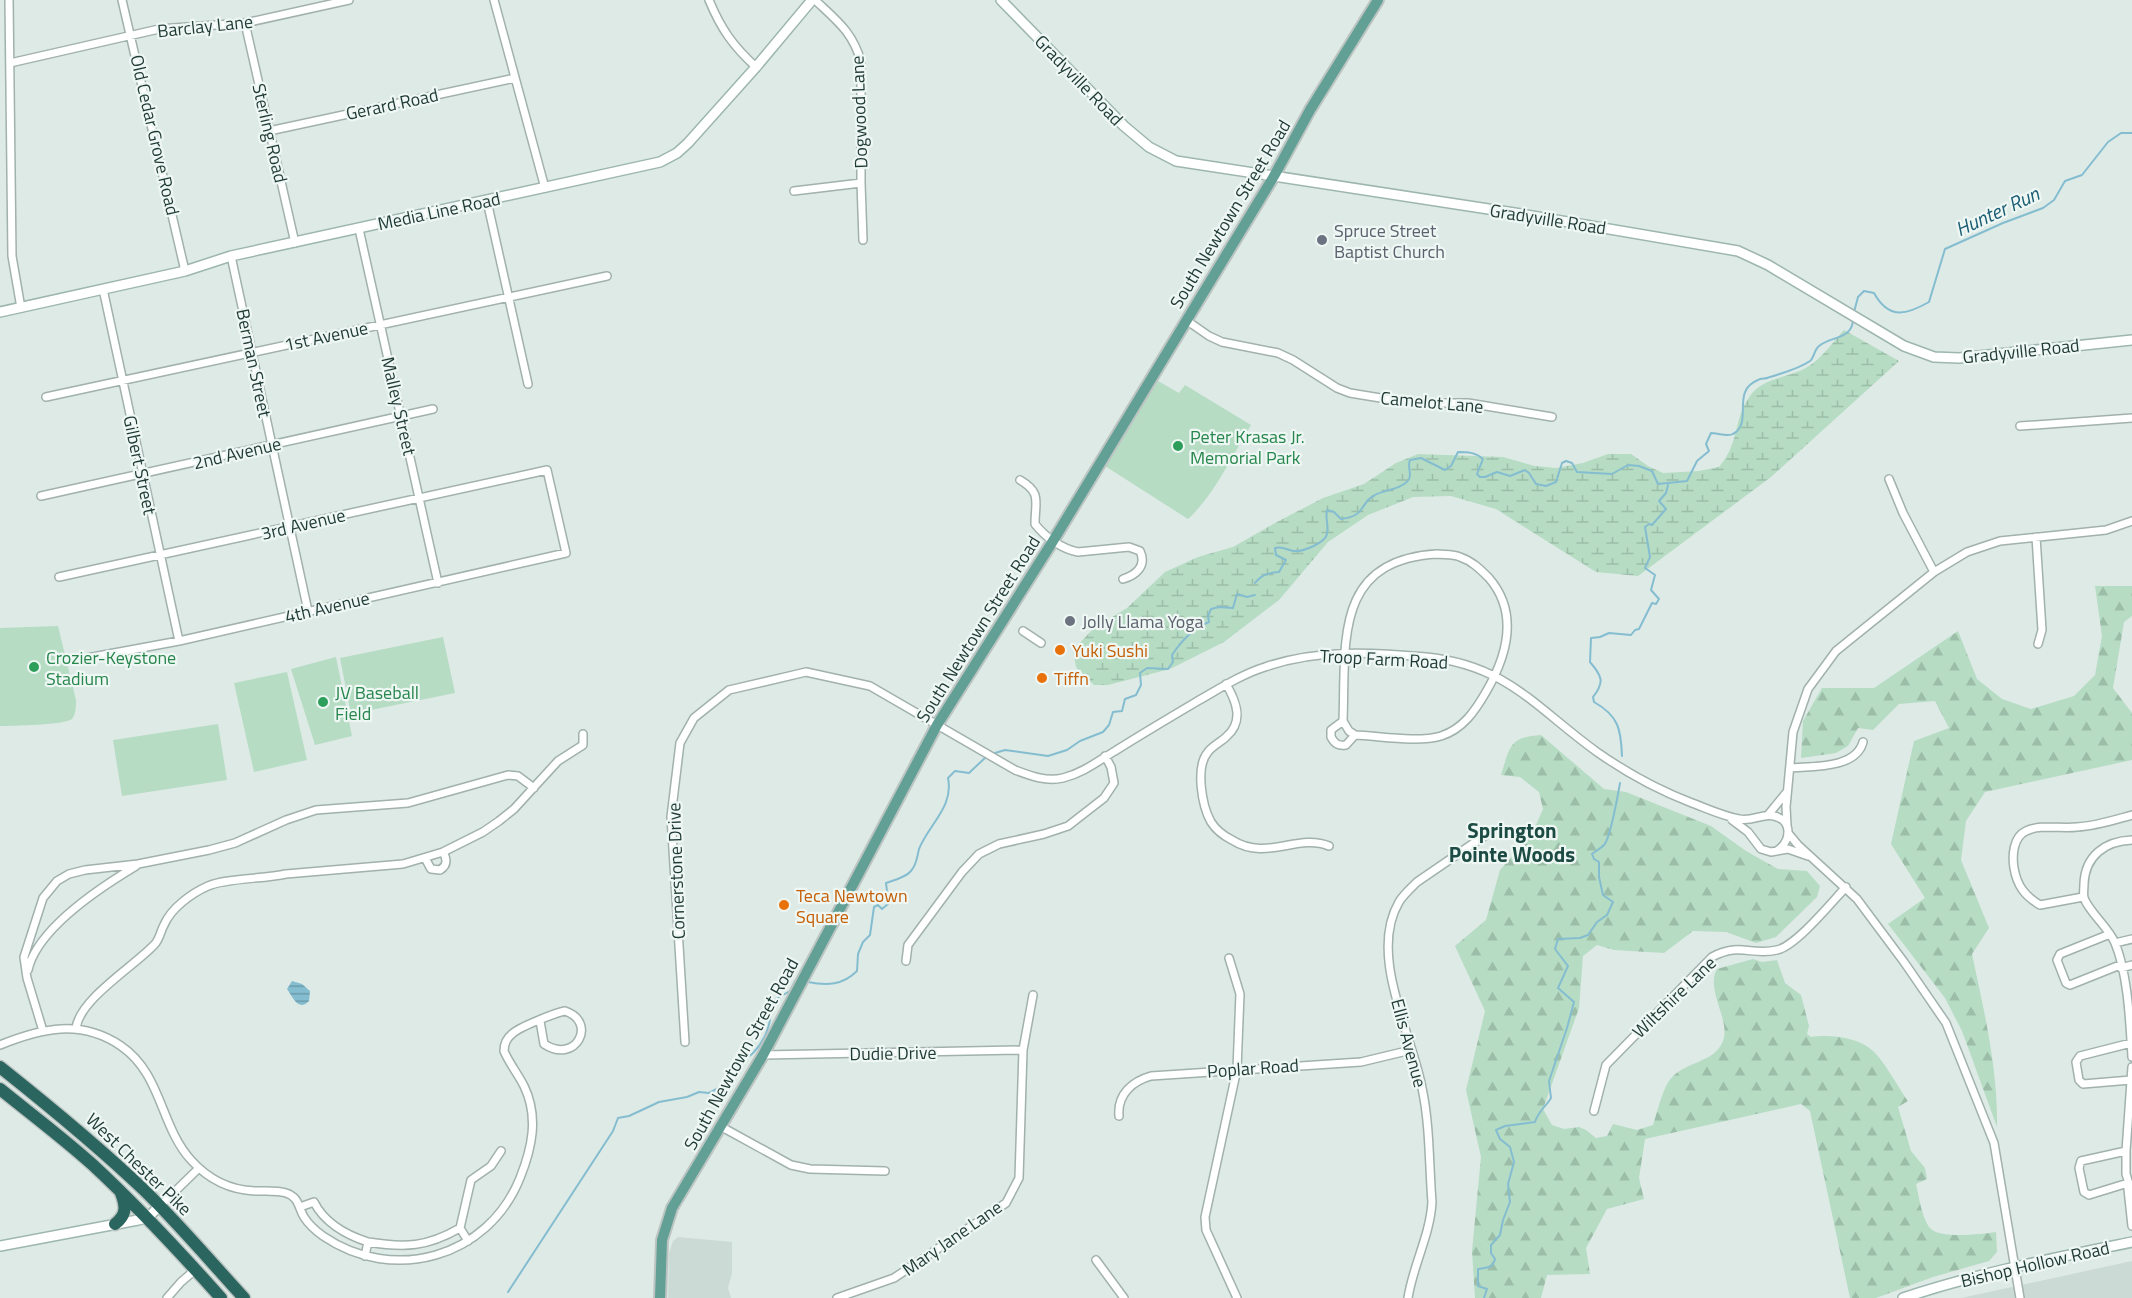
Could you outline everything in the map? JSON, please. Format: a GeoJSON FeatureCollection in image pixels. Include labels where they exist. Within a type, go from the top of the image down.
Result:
{"type":"FeatureCollection","features":[{"type":"Feature","properties":{"kind":"highway","name":"West Chester Pike"},"geometry":{"type":"LineString","coordinates":[[0,1067],[92,1142],[160,1206],[244,1298]]}},
{"type":"Feature","properties":{"kind":"highway","name":"West Chester Pike"},"geometry":{"type":"LineString","coordinates":[[0,1089],[75,1150],[121,1192],[221,1298]]}},
{"type":"Feature","properties":{"kind":"highway"},"geometry":{"type":"LineString","coordinates":[[116,1224],[125,1209],[121,1192]]}},
{"type":"Feature","properties":{"kind":"main road","name":"Media Line Road"},"geometry":{"type":"LineString","coordinates":[[0,312],[185,271],[231,256],[660,162],[688,143],[814,0]]}},
{"type":"Feature","properties":{"kind":"main road","name":"Gradyville Road"},"geometry":{"type":"LineString","coordinates":[[1001,0],[1124,126],[1149,147],[1176,160],[1738,251],[1768,265],[1904,346],[1934,357],[1959,358],[2132,340]]}},
{"type":"Feature","properties":{"kind":"main road","name":"South Newtown Street Road"},"geometry":{"type":"LineString","coordinates":[[660,1298],[660,1256],[665,1226],[677,1198],[763,1055],[937,725],[1053,541],[1378,0]]}},
{"type":"Feature","properties":{"kind":"main road"},"geometry":{"type":"LineString","coordinates":[[0,1246],[147,1218],[160,1206]]}},
{"type":"Feature","properties":{"kind":"main road","name":"Bishop Hollow Road"},"geometry":{"type":"LineString","coordinates":[[1903,1298],[2016,1266],[2132,1242]]}},
{"type":"Feature","properties":{"kind":"street"},"geometry":{"type":"LineString","coordinates":[[9,0],[12,256],[21,308]]}},
{"type":"Feature","properties":{"kind":"street","name":"Old Cedar Grove Road"},"geometry":{"type":"LineString","coordinates":[[122,0],[185,271]]}},
{"type":"Feature","properties":{"kind":"street","name":"Barclay Lane"},"geometry":{"type":"LineString","coordinates":[[10,63],[174,27],[245,23],[349,0]]}},
{"type":"Feature","properties":{"kind":"street"},"geometry":{"type":"LineString","coordinates":[[494,0],[545,188]]}},
{"type":"Feature","properties":{"kind":"street"},"geometry":{"type":"LineString","coordinates":[[709,0],[730,41],[756,67]]}},
{"type":"Feature","properties":{"kind":"street","name":"Dogwood Lane"},"geometry":{"type":"LineString","coordinates":[[814,0],[849,33],[857,46],[861,62],[863,240]]}},
{"type":"Feature","properties":{"kind":"street","name":"Sterling Road"},"geometry":{"type":"LineString","coordinates":[[245,23],[295,243]]}},
{"type":"Feature","properties":{"kind":"street","name":"Gerard Road"},"geometry":{"type":"LineString","coordinates":[[269,131],[515,78]]}},
{"type":"Feature","properties":{"kind":"street"},"geometry":{"type":"LineString","coordinates":[[794,192],[861,183]]}},
{"type":"Feature","properties":{"kind":"street"},"geometry":{"type":"LineString","coordinates":[[488,201],[528,384]]}},
{"type":"Feature","properties":{"kind":"street","name":"Malley Street"},"geometry":{"type":"LineString","coordinates":[[359,228],[438,583]]}},
{"type":"Feature","properties":{"kind":"street","name":"Berman Street"},"geometry":{"type":"LineString","coordinates":[[231,256],[308,611]]}},
{"type":"Feature","properties":{"kind":"street","name":"1st Avenue"},"geometry":{"type":"LineString","coordinates":[[46,397],[607,276]]}},
{"type":"Feature","properties":{"kind":"street","name":"Gilbert Street"},"geometry":{"type":"LineString","coordinates":[[103,289],[179,641]]}},
{"type":"Feature","properties":{"kind":"street","name":"Camelot Lane"},"geometry":{"type":"LineString","coordinates":[[1186,321],[1215,340],[1278,353],[1337,388],[1350,393],[1411,403],[1468,403],[1552,417]]}},
{"type":"Feature","properties":{"kind":"street","name":"2nd Avenue"},"geometry":{"type":"LineString","coordinates":[[41,496],[433,409]]}},
{"type":"Feature","properties":{"kind":"street"},"geometry":{"type":"LineString","coordinates":[[2020,426],[2132,418]]}},
{"type":"Feature","properties":{"kind":"street","name":"3rd Avenue"},"geometry":{"type":"LineString","coordinates":[[59,578],[546,470],[566,553]]}},
{"type":"Feature","properties":{"kind":"street"},"geometry":{"type":"LineString","coordinates":[[1889,479],[1903,513],[1935,572]]}},
{"type":"Feature","properties":{"kind":"street"},"geometry":{"type":"LineString","coordinates":[[1020,480],[1032,487],[1035,492],[1035,524],[1053,541],[1078,552],[1129,547],[1140,551],[1142,556],[1139,570],[1133,576],[1123,579]]}},
{"type":"Feature","properties":{"kind":"street"},"geometry":{"type":"LineString","coordinates":[[1778,850],[1786,843],[1788,829],[1785,818],[1794,726],[1808,689],[1836,651],[1957,557],[1986,545],[2106,530],[2132,521]]}},
{"type":"Feature","properties":{"kind":"street"},"geometry":{"type":"LineString","coordinates":[[2036,537],[2042,630],[2038,644]]}},
{"type":"Feature","properties":{"kind":"street","name":"4th Avenue"},"geometry":{"type":"LineString","coordinates":[[87,658],[179,641],[566,553]]}},
{"type":"Feature","properties":{"kind":"street"},"geometry":{"type":"LineString","coordinates":[[1415,555],[1459,556],[1478,566],[1494,584],[1504,604],[1508,625],[1504,651],[1495,675],[1474,712],[1460,726],[1442,736],[1424,738],[1355,735],[1349,731],[1343,721],[1346,653],[1346,632],[1352,609],[1362,588],[1393,561],[1415,555]]}},
{"type":"Feature","properties":{"kind":"street"},"geometry":{"type":"LineString","coordinates":[[1023,631],[1041,642]]}},
{"type":"Feature","properties":{"kind":"street","name":"Troop Farm Road"},"geometry":{"type":"LineString","coordinates":[[937,725],[1015,770],[1036,778],[1061,778],[1083,772],[1105,756],[1226,684],[1250,672],[1285,660],[1306,655],[1346,653],[1426,657],[1449,661],[1495,675],[1538,704],[1619,767],[1658,789],[1725,815],[1747,820],[1764,816],[1780,818],[1798,844],[1846,887],[1904,962],[1946,1023],[1994,1143],[2020,1298]]}},
{"type":"Feature","properties":{"kind":"street","name":"Cornerstone Drive"},"geometry":{"type":"LineString","coordinates":[[685,1042],[671,817],[680,743],[694,718],[729,690],[806,672],[870,686],[937,725]]}},
{"type":"Feature","properties":{"kind":"street"},"geometry":{"type":"LineString","coordinates":[[1226,684],[1237,707],[1238,716],[1235,728],[1208,751],[1203,760],[1204,807],[1212,824],[1224,836],[1239,845],[1257,849],[1318,841],[1329,846]]}},
{"type":"Feature","properties":{"kind":"street"},"geometry":{"type":"LineString","coordinates":[[1343,721],[1331,729],[1330,737],[1334,743],[1340,746],[1346,745],[1355,735]]}},
{"type":"Feature","properties":{"kind":"street"},"geometry":{"type":"LineString","coordinates":[[76,1028],[78,1019],[99,992],[155,944],[172,911],[209,885],[303,872],[403,864],[443,852],[483,832],[514,809],[558,761],[583,745],[583,734]]}},
{"type":"Feature","properties":{"kind":"street"},"geometry":{"type":"LineString","coordinates":[[1790,768],[1843,761],[1858,753],[1863,742]]}},
{"type":"Feature","properties":{"kind":"street"},"geometry":{"type":"LineString","coordinates":[[906,961],[908,945],[962,872],[979,854],[999,844],[1068,826],[1104,798],[1114,783],[1111,767],[1105,756]]}},
{"type":"Feature","properties":{"kind":"street"},"geometry":{"type":"LineString","coordinates":[[43,1031],[24,957],[43,898],[57,881],[85,870],[138,864],[235,843],[286,820],[316,810],[408,803],[508,775],[518,777],[534,788]]}},
{"type":"Feature","properties":{"kind":"street"},"geometry":{"type":"LineString","coordinates":[[1788,791],[1777,806],[1753,826],[1752,838],[1761,849],[1767,851],[1792,850],[1815,860]]}},
{"type":"Feature","properties":{"kind":"street","name":"Troop Farm Road"},"geometry":{"type":"LineString","coordinates":[[1725,815],[1745,829],[1752,838]]}},
{"type":"Feature","properties":{"kind":"street"},"geometry":{"type":"LineString","coordinates":[[2083,897],[2040,905],[2027,898],[2014,868],[2013,853],[2017,840],[2024,831],[2037,828],[2080,827],[2132,815]]}},
{"type":"Feature","properties":{"kind":"street","name":"Ellis Avenue"},"geometry":{"type":"LineString","coordinates":[[1408,1298],[1429,1229],[1432,1203],[1424,1102],[1389,967],[1389,932],[1399,901],[1417,882],[1490,832]]}},
{"type":"Feature","properties":{"kind":"street"},"geometry":{"type":"LineString","coordinates":[[2132,840],[2120,840],[2105,845],[2092,858],[2084,872],[2083,897],[2115,943],[2127,994],[2132,1057]]}},
{"type":"Feature","properties":{"kind":"street"},"geometry":{"type":"LineString","coordinates":[[425,858],[431,869],[440,870],[447,860],[443,852]]}},
{"type":"Feature","properties":{"kind":"street"},"geometry":{"type":"LineString","coordinates":[[27,975],[33,954],[45,937],[96,891],[138,864]]}},
{"type":"Feature","properties":{"kind":"street","name":"Wiltshire Lane"},"geometry":{"type":"LineString","coordinates":[[1594,1111],[1606,1065],[1712,957],[1724,951],[1738,949],[1762,952],[1790,945],[1846,887]]}},
{"type":"Feature","properties":{"kind":"street"},"geometry":{"type":"LineString","coordinates":[[2110,934],[2060,954],[2057,960],[2066,983],[2070,985],[2132,965]]}},
{"type":"Feature","properties":{"kind":"street"},"geometry":{"type":"LineString","coordinates":[[2115,943],[2132,939]]}},
{"type":"Feature","properties":{"kind":"street"},"geometry":{"type":"LineString","coordinates":[[1229,958],[1240,994],[1238,1069],[1205,1217],[1206,1230],[1237,1298]]}},
{"type":"Feature","properties":{"kind":"street","name":"Mary Jane Lane"},"geometry":{"type":"LineString","coordinates":[[837,1298],[894,1278],[1006,1203],[1019,1178],[1023,1050],[1033,995]]}},
{"type":"Feature","properties":{"kind":"street"},"geometry":{"type":"LineString","coordinates":[[0,1045],[58,1028],[76,1028],[108,1038],[122,1046],[140,1063],[150,1078],[181,1147],[211,1178],[236,1188],[288,1193],[298,1201],[306,1220],[323,1236],[346,1250],[384,1260],[405,1260],[428,1258],[468,1241],[489,1224],[506,1204],[517,1186],[529,1154],[533,1133],[529,1101],[504,1051],[510,1035],[555,1013],[565,1011],[572,1013],[581,1024],[582,1033],[573,1047],[558,1050],[544,1044],[540,1021]]}},
{"type":"Feature","properties":{"kind":"street"},"geometry":{"type":"LineString","coordinates":[[2130,1080],[2083,1084],[2079,1080],[2076,1062],[2080,1056],[2131,1043]]}},
{"type":"Feature","properties":{"kind":"street","name":"Dudie Drive"},"geometry":{"type":"LineString","coordinates":[[763,1055],[1023,1050]]}},
{"type":"Feature","properties":{"kind":"street","name":"Poplar Road"},"geometry":{"type":"LineString","coordinates":[[1119,1116],[1118,1106],[1127,1088],[1138,1080],[1151,1076],[1361,1062],[1412,1050]]}},
{"type":"Feature","properties":{"kind":"street"},"geometry":{"type":"LineString","coordinates":[[2132,1067],[2130,1142],[2126,1151],[2129,1173],[2128,1202],[2132,1226]]}},
{"type":"Feature","properties":{"kind":"street"},"geometry":{"type":"LineString","coordinates":[[720,1126],[791,1165],[810,1169],[885,1171]]}},
{"type":"Feature","properties":{"kind":"street"},"geometry":{"type":"LineString","coordinates":[[468,1241],[460,1228],[471,1180],[491,1166],[501,1151]]}},
{"type":"Feature","properties":{"kind":"street"},"geometry":{"type":"LineString","coordinates":[[2126,1151],[2081,1161],[2079,1168],[2084,1192],[2089,1195],[2128,1183]]}},
{"type":"Feature","properties":{"kind":"street"},"geometry":{"type":"LineString","coordinates":[[160,1206],[199,1168]]}},
{"type":"Feature","properties":{"kind":"street"},"geometry":{"type":"LineString","coordinates":[[2128,1183],[2132,1193]]}},
{"type":"Feature","properties":{"kind":"street"},"geometry":{"type":"LineString","coordinates":[[300,1207],[314,1202],[320,1214],[340,1229],[368,1242],[391,1246],[411,1246],[430,1242],[460,1228]]}},
{"type":"Feature","properties":{"kind":"street"},"geometry":{"type":"LineString","coordinates":[[365,1256],[368,1242]]}},
{"type":"Feature","properties":{"kind":"street"},"geometry":{"type":"LineString","coordinates":[[1096,1260],[1124,1298]]}},
{"type":"Feature","properties":{"kind":"street"},"geometry":{"type":"LineString","coordinates":[[166,1298],[195,1269]]}},
{"type":"Feature","properties":{"kind":"shaded area"},"geometry":{"type":"Polygon","coordinates":[[[678,1237],[732,1242],[732,1273],[728,1288],[731,1298],[668,1298],[669,1253],[673,1241],[678,1237]]]}},
{"type":"Feature","properties":{"kind":"shaded area"},"geometry":{"type":"Polygon","coordinates":[[[2132,1261],[2132,1298],[1961,1298],[2132,1261]]]}},
{"type":"Feature","properties":{"kind":"green space"},"geometry":{"type":"Polygon","coordinates":[[[1844,330],[1899,361],[1771,477],[1638,576],[1596,572],[1496,509],[1451,496],[1413,497],[1368,515],[1328,542],[1279,600],[1224,642],[1170,669],[1108,685],[1094,685],[1076,667],[1073,650],[1094,628],[1127,608],[1165,572],[1198,557],[1233,547],[1323,498],[1364,484],[1396,463],[1418,454],[1503,457],[1535,466],[1556,468],[1583,463],[1608,454],[1631,454],[1663,473],[1699,471],[1719,467],[1734,440],[1741,413],[1756,389],[1805,369],[1825,352],[1844,330]]]}},
{"type":"Feature","properties":{"kind":"green space","name":"Peter Krasas Jr. Memorial Park"},"geometry":{"type":"Polygon","coordinates":[[[1158,381],[1179,393],[1185,385],[1251,425],[1207,498],[1188,519],[1105,466],[1158,381]]]}},
{"type":"Feature","properties":{"kind":"green space"},"geometry":{"type":"Polygon","coordinates":[[[2095,586],[2132,586],[2132,616],[2124,622],[2113,688],[2132,713],[2132,760],[1985,792],[1966,821],[1961,860],[1989,928],[1972,954],[1993,1061],[1997,1127],[1962,1031],[1945,998],[1888,924],[1925,898],[1891,844],[1914,741],[1949,728],[1935,701],[1899,704],[1873,730],[1858,728],[1848,746],[1836,753],[1801,758],[1803,721],[1822,688],[1874,688],[1958,631],[1977,679],[2002,699],[2031,709],[2074,696],[2095,675],[2102,636],[2095,586]]]}},
{"type":"Feature","properties":{"kind":"green space","name":"Crozier-Keystone Stadium"},"geometry":{"type":"Polygon","coordinates":[[[58,626],[76,700],[76,710],[72,719],[59,723],[0,726],[0,628],[58,626]]]}},
{"type":"Feature","properties":{"kind":"green space"},"geometry":{"type":"Polygon","coordinates":[[[443,637],[455,693],[351,714],[340,658],[443,637]]]}},
{"type":"Feature","properties":{"kind":"green space","name":"JV Baseball Field"},"geometry":{"type":"Polygon","coordinates":[[[336,657],[352,736],[315,745],[291,669],[336,657]]]}},
{"type":"Feature","properties":{"kind":"green space"},"geometry":{"type":"Polygon","coordinates":[[[287,672],[307,760],[254,772],[234,683],[287,672]]]}},
{"type":"Feature","properties":{"kind":"green space"},"geometry":{"type":"Polygon","coordinates":[[[218,724],[227,780],[122,796],[113,740],[218,724]]]}},
{"type":"Feature","properties":{"kind":"green space"},"geometry":{"type":"Polygon","coordinates":[[[1541,735],[1604,789],[1626,792],[1711,826],[1746,851],[1778,869],[1807,871],[1820,886],[1817,897],[1776,937],[1756,943],[1726,932],[1693,931],[1664,953],[1614,950],[1597,945],[1583,956],[1579,1008],[1543,1109],[1552,1125],[1564,1129],[1579,1127],[1596,1138],[1607,1136],[1613,1124],[1637,1130],[1653,1125],[1669,1081],[1675,1074],[1713,1054],[1723,1041],[1724,1024],[1714,986],[1717,969],[1753,959],[1762,962],[1777,960],[1785,983],[1801,995],[1809,1026],[1807,1034],[1811,1037],[1843,1038],[1867,1046],[1882,1061],[1908,1101],[1898,1107],[1911,1151],[1925,1168],[1927,1179],[1916,1184],[1928,1225],[1936,1232],[1944,1234],[1996,1232],[1997,1252],[1989,1261],[1933,1277],[1876,1298],[1850,1298],[1810,1111],[1801,1104],[1645,1139],[1639,1178],[1644,1199],[1607,1209],[1586,1248],[1590,1274],[1547,1275],[1541,1298],[1475,1298],[1472,1251],[1481,1157],[1466,1090],[1485,1011],[1455,946],[1486,920],[1500,870],[1532,834],[1543,809],[1539,792],[1520,777],[1501,775],[1512,745],[1523,738],[1541,735]]]}},
{"type":"Feature","properties":{"kind":"water"},"geometry":{"type":"Polygon","coordinates":[[[292,981],[302,984],[310,991],[309,1001],[305,1004],[296,1002],[287,989],[292,981]]]}},
{"type":"Feature","properties":{"kind":"waterway","name":"Hunter Run"},"geometry":{"type":"LineString","coordinates":[[1854,312],[1858,297],[1864,291],[1874,293],[1880,302],[1892,311],[1905,312],[1929,302],[1945,249],[2043,208],[2054,200],[2065,181],[2082,175],[2108,142],[2121,133],[2132,133]]}},
{"type":"Feature","properties":{"kind":"waterway","name":"Hunter Run"},"geometry":{"type":"LineString","coordinates":[[1255,583],[1266,575],[1279,572],[1286,560],[1276,555],[1275,548],[1298,551],[1322,541],[1327,534],[1327,510],[1334,512],[1341,519],[1355,515],[1370,498],[1406,482],[1410,477],[1410,460],[1421,458],[1445,470],[1451,466],[1458,452],[1471,453],[1483,459],[1477,474],[1480,477],[1497,472],[1510,476],[1525,470],[1536,484],[1546,486],[1556,482],[1562,463],[1566,461],[1572,463],[1577,472],[1612,474],[1628,465],[1652,471],[1658,484],[1687,481],[1697,461],[1709,451],[1706,444],[1711,433],[1731,435],[1739,429],[1742,422],[1743,399],[1750,385],[1759,379],[1794,369],[1810,361],[1819,346],[1849,331],[1853,320]]}},
{"type":"Feature","properties":{"kind":"waterway"},"geometry":{"type":"LineString","coordinates":[[1622,756],[1621,739],[1614,718],[1594,702],[1593,697],[1599,687],[1600,679],[1590,662],[1591,638],[1609,633],[1631,635],[1639,629],[1652,603],[1656,604],[1659,599],[1651,590],[1655,575],[1645,568],[1650,557],[1645,527],[1652,525],[1666,509],[1659,501],[1666,493],[1668,485]]}},
{"type":"Feature","properties":{"kind":"waterway","name":"Hunter Run"},"geometry":{"type":"LineString","coordinates":[[995,753],[1005,750],[1048,756],[1067,750],[1080,741],[1103,732],[1109,725],[1113,712],[1122,711],[1125,699],[1136,695],[1141,685],[1140,673],[1147,668],[1168,669],[1173,662],[1172,655],[1184,640],[1193,631],[1209,622],[1208,616],[1211,609],[1233,608],[1237,594],[1247,597],[1255,595]]}},
{"type":"Feature","properties":{"kind":"waterway"},"geometry":{"type":"LineString","coordinates":[[808,982],[822,984],[840,982],[857,971],[858,954],[863,942],[870,935],[874,907],[878,905],[882,909],[888,904],[890,897],[886,883],[906,875],[914,866],[923,840],[944,807],[949,788],[948,778],[955,771],[969,773],[987,756]]}},
{"type":"Feature","properties":{"kind":"waterway"},"geometry":{"type":"LineString","coordinates":[[1484,1298],[1487,1289],[1478,1286],[1478,1269],[1489,1267],[1494,1262],[1491,1245],[1500,1235],[1510,1202],[1508,1184],[1514,1162],[1510,1147],[1500,1139],[1496,1130],[1505,1126],[1535,1122],[1551,1098],[1549,1081],[1574,1002],[1558,988],[1568,966],[1555,949],[1558,939],[1580,938],[1588,935],[1597,922],[1607,915],[1613,902],[1603,895],[1599,877],[1599,862],[1592,854],[1603,846],[1609,834],[1620,783]]}},
{"type":"Feature","properties":{"kind":"waterway"},"geometry":{"type":"LineString","coordinates":[[736,1070],[759,1047],[771,1016],[771,1002],[790,991],[795,981]]}},
{"type":"Feature","properties":{"kind":"waterway"},"geometry":{"type":"LineString","coordinates":[[508,1292],[613,1131],[618,1118],[629,1116],[659,1102],[687,1097],[699,1092],[709,1093],[730,1082],[732,1078]]}},
{"type":"Feature","properties":{"kind":"place","name":"Spruce Street Baptist Church"},"geometry":{"type":"Point","coordinates":[1322,240]}},
{"type":"Feature","properties":{"kind":"place","name":"Peter Krasas Jr. Memorial Park"},"geometry":{"type":"Point","coordinates":[1178,446]}},
{"type":"Feature","properties":{"kind":"place","name":"Jolly Llama Yoga"},"geometry":{"type":"Point","coordinates":[1070,621]}},
{"type":"Feature","properties":{"kind":"place","name":"Yuki Sushi"},"geometry":{"type":"Point","coordinates":[1060,650]}},
{"type":"Feature","properties":{"kind":"place","name":"Crozier-Keystone Stadium"},"geometry":{"type":"Point","coordinates":[34,667]}},
{"type":"Feature","properties":{"kind":"place","name":"Tiffn"},"geometry":{"type":"Point","coordinates":[1042,678]}},
{"type":"Feature","properties":{"kind":"place","name":"JV Baseball Field"},"geometry":{"type":"Point","coordinates":[323,702]}},
{"type":"Feature","properties":{"kind":"place","name":"Teca Newtown Square"},"geometry":{"type":"Point","coordinates":[784,905]}},
{"type":"Feature","properties":{"kind":"district","name":"Springton Pointe Woods"},"geometry":{"type":"Point","coordinates":[1512,842]}}]}
